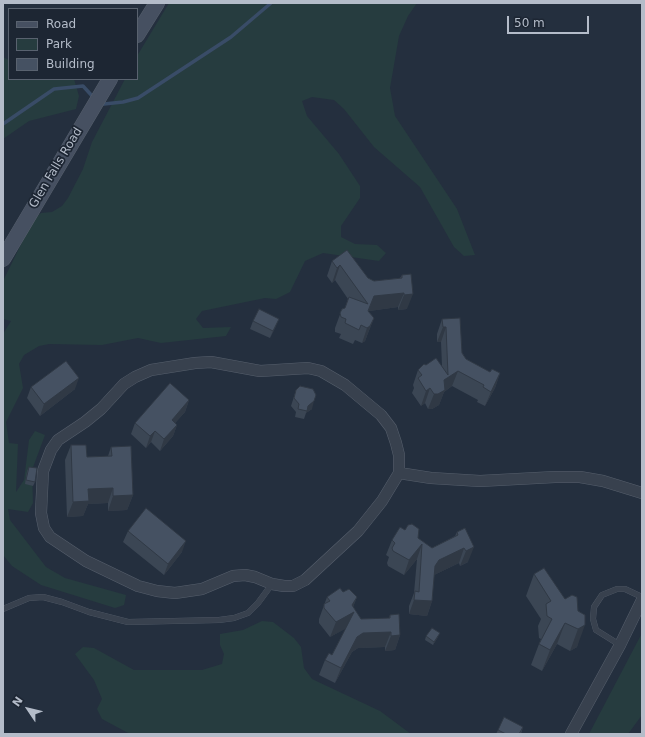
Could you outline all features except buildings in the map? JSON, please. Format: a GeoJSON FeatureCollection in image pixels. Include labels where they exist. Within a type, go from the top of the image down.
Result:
{"type":"FeatureCollection","features":[{"type":"Feature","properties":{"kind":"street"},"geometry":{"type":"LineString","coordinates":[[138,33],[157,3]]}},
{"type":"Feature","properties":{"kind":"street","name":"Glen Falls Road"},"geometry":{"type":"LineString","coordinates":[[3,258],[109,80]]}},
{"type":"Feature","properties":{"kind":"street"},"geometry":{"type":"LineString","coordinates":[[211,362],[260,371],[308,368],[321,371],[345,385],[381,415],[390,428],[396,443],[399,455],[399,473],[382,501],[358,531],[304,580],[293,586],[272,584],[255,577],[245,575],[232,576],[202,589],[175,593],[157,591],[138,586],[86,561],[50,538],[44,528],[40,513],[43,471],[51,450],[58,440],[101,409],[124,384],[151,370],[195,363],[211,362]]}},
{"type":"Feature","properties":{"kind":"street"},"geometry":{"type":"LineString","coordinates":[[399,473],[431,478],[480,482],[555,477],[580,477],[603,481],[642,493]]}},
{"type":"Feature","properties":{"kind":"street"},"geometry":{"type":"LineString","coordinates":[[571,734],[620,645],[642,599]]}},
{"type":"Feature","properties":{"kind":"lane"},"geometry":{"type":"LineString","coordinates":[[3,610],[29,598],[43,598],[62,602],[89,612],[128,622],[219,620],[234,618],[248,613],[258,603],[272,584]]}},
{"type":"Feature","properties":{"kind":"lane"},"geometry":{"type":"LineString","coordinates":[[620,645],[596,630],[592,619],[594,606],[602,595],[617,589],[625,589],[642,599]]}},
{"type":"Feature","properties":{"kind":"green space"},"geometry":{"type":"Polygon","coordinates":[[[169,3],[417,3],[408,16],[399,36],[390,88],[395,116],[457,209],[475,255],[464,256],[454,247],[420,187],[374,147],[344,109],[334,100],[312,97],[302,101],[307,116],[339,154],[360,186],[360,198],[341,226],[341,237],[355,244],[377,245],[386,253],[379,261],[323,253],[305,261],[290,292],[276,299],[265,298],[202,311],[196,319],[203,328],[231,327],[226,336],[161,343],[138,338],[102,345],[49,344],[39,346],[24,355],[19,364],[23,388],[6,422],[9,443],[18,444],[16,492],[24,480],[29,440],[35,431],[45,435],[32,470],[33,503],[28,512],[8,509],[10,520],[46,567],[65,578],[126,595],[124,605],[115,608],[41,585],[12,566],[3,555],[3,334],[11,321],[3,319],[3,281],[33,220],[41,213],[52,212],[62,206],[68,198],[83,169],[92,142],[124,80],[138,80],[138,54],[169,3]]]}},
{"type":"Feature","properties":{"kind":"green space"},"geometry":{"type":"Polygon","coordinates":[[[3,57],[8,60],[8,80],[74,80],[79,96],[76,109],[29,121],[3,139],[3,57]]]}},
{"type":"Feature","properties":{"kind":"green space"},"geometry":{"type":"Polygon","coordinates":[[[262,621],[273,622],[294,638],[301,647],[304,668],[312,679],[380,711],[411,734],[130,734],[102,719],[97,709],[102,699],[94,680],[75,654],[83,647],[94,648],[134,670],[202,670],[222,664],[224,654],[220,645],[220,634],[243,630],[262,621]]]}},
{"type":"Feature","properties":{"kind":"green space"},"geometry":{"type":"Polygon","coordinates":[[[642,633],[642,715],[628,734],[589,734],[642,633]]]}},
{"type":"Feature","properties":{"kind":"waterway"},"geometry":{"type":"LineString","coordinates":[[101,102],[104,104],[123,102],[138,98],[231,37],[271,3]]}},
{"type":"Feature","properties":{"kind":"waterway"},"geometry":{"type":"LineString","coordinates":[[3,124],[54,89],[83,86],[94,98]]}}]}
